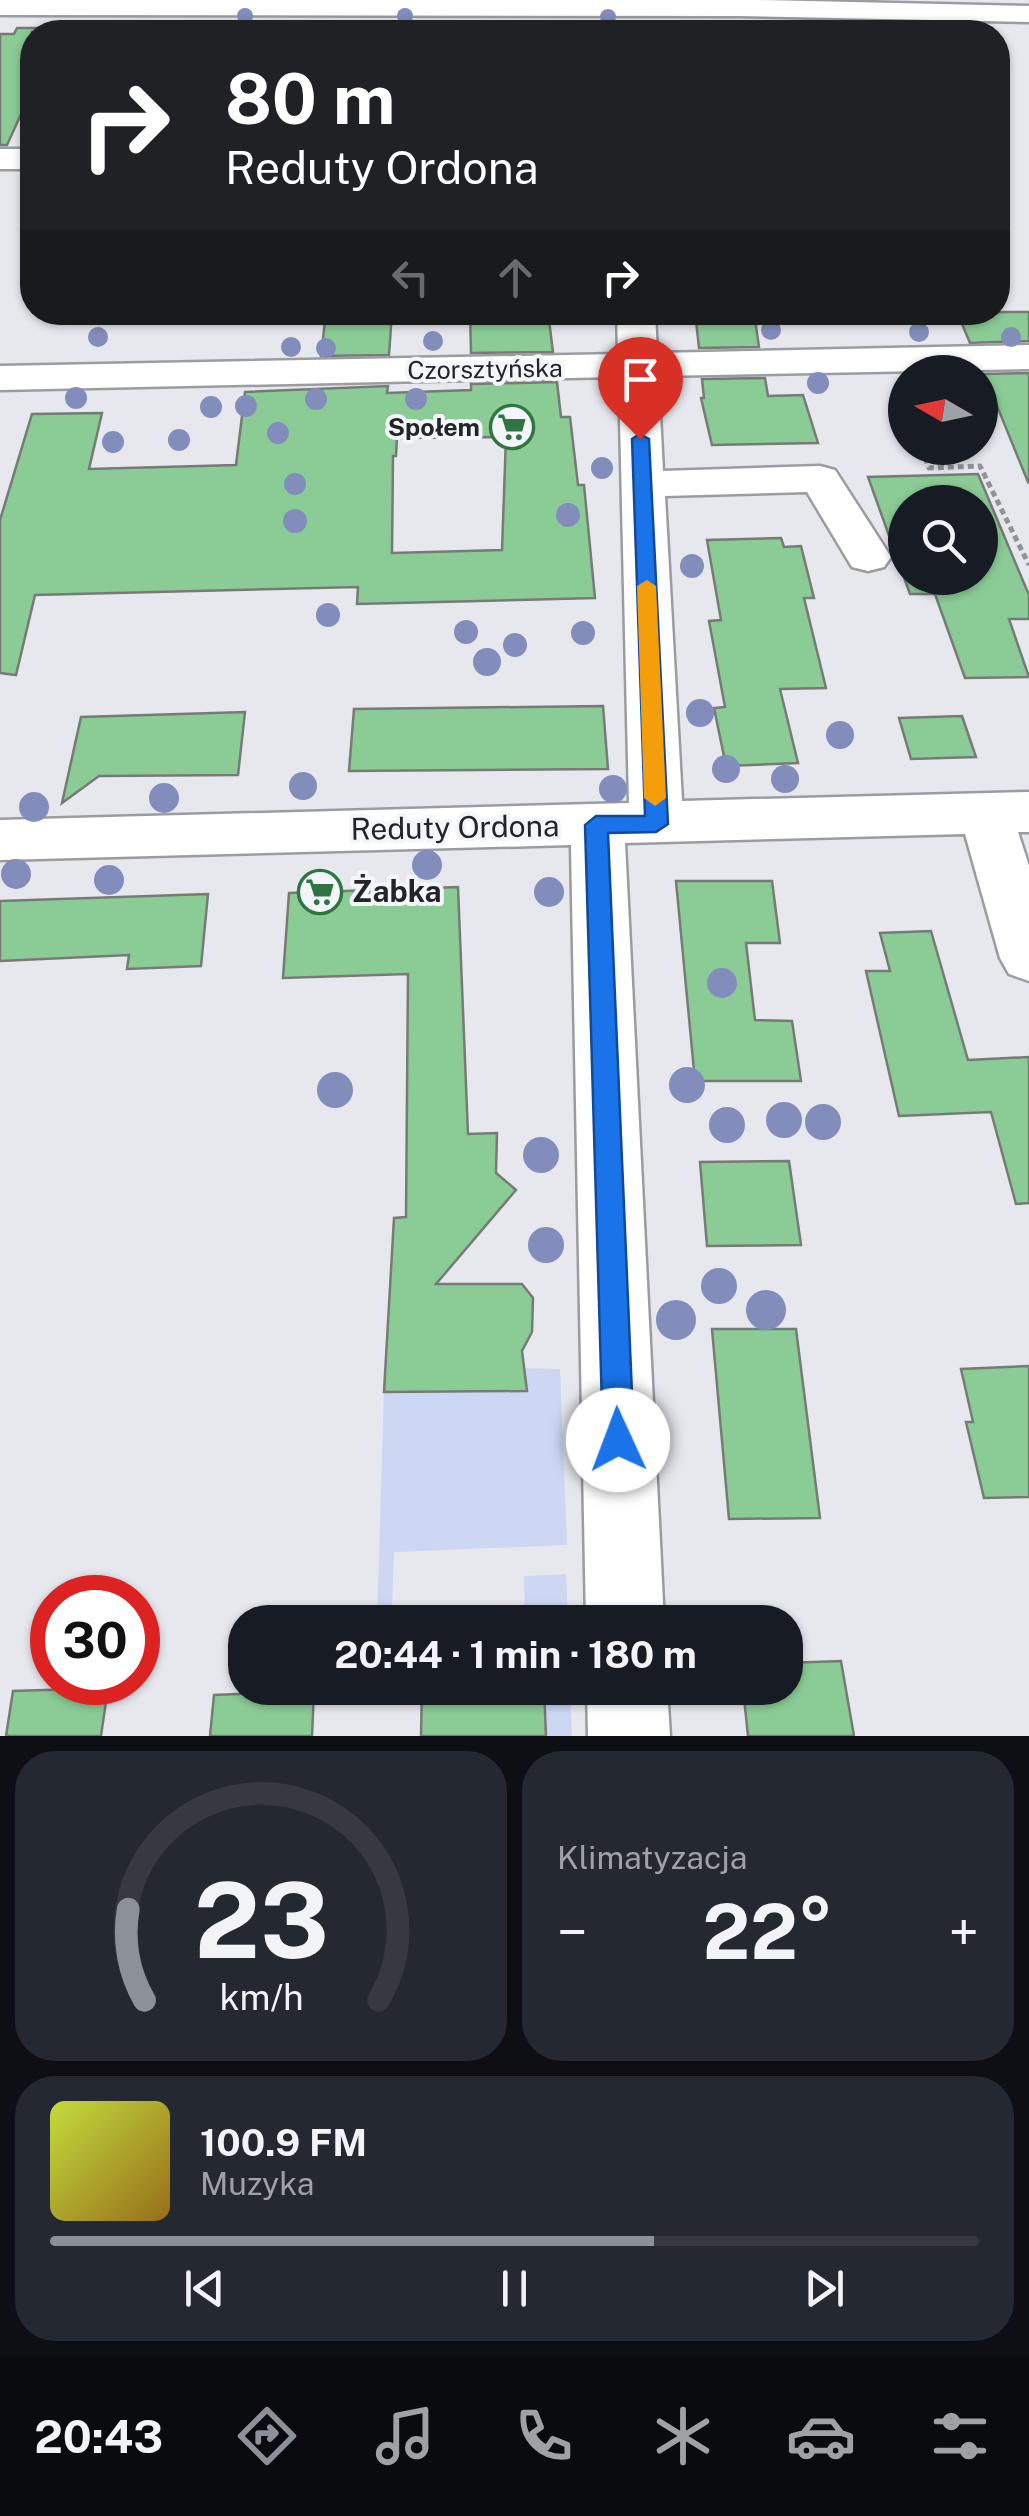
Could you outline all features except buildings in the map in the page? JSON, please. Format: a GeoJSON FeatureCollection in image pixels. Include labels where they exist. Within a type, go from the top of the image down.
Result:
{"type":"FeatureCollection","features":[{"type":"Feature","properties":{"kind":"street"},"geometry":{"type":"LineString","coordinates":[[0,8],[189,4],[622,13],[1029,14]]}},
{"type":"Feature","properties":{"kind":"street"},"geometry":{"type":"LineString","coordinates":[[625,1605],[626,824],[642,484],[637,325]]}},
{"type":"Feature","properties":{"kind":"street","name":"Czorsztyńska"},"geometry":{"type":"LineString","coordinates":[[0,378],[1029,358]]}},
{"type":"Feature","properties":{"kind":"street"},"geometry":{"type":"LineString","coordinates":[[642,484],[820,479],[868,558]]}},
{"type":"Feature","properties":{"kind":"street"},"geometry":{"type":"LineString","coordinates":[[1008,813],[1029,958]]}},
{"type":"Feature","properties":{"kind":"street","name":"Reduty Ordona"},"geometry":{"type":"LineString","coordinates":[[0,840],[1008,813]]}},
{"type":"Feature","properties":{"kind":"street"},"geometry":{"type":"LineString","coordinates":[[628,1705],[629,1736]]}},
{"type":"Feature","properties":{"kind":"path"},"geometry":{"type":"LineString","coordinates":[[928,465],[980,466],[1029,565]]}},
{"type":"Feature","properties":{"kind":"shaded area"},"geometry":{"type":"Polygon","coordinates":[[[521,1368],[560,1369],[567,1545],[394,1552],[392,1605],[378,1605],[384,1392],[521,1368]]]}},
{"type":"Feature","properties":{"kind":"shaded area"},"geometry":{"type":"Polygon","coordinates":[[[566,1574],[567,1605],[525,1605],[524,1576],[566,1574]]]}},
{"type":"Feature","properties":{"kind":"shaded area"},"geometry":{"type":"Polygon","coordinates":[[[545,1705],[571,1705],[572,1736],[546,1736],[545,1705]]]}},
{"type":"Feature","properties":{"kind":"slow traffic"},"geometry":{"type":"LineString","coordinates":[[647,586],[655,798]]}},
{"type":"Feature","properties":{"kind":"place","name":"Społem"},"geometry":{"type":"Point","coordinates":[512,427]}},
{"type":"Feature","properties":{"kind":"place","name":"Żabka"},"geometry":{"type":"Point","coordinates":[320,892]}},
{"type":"Feature","properties":{"kind":"route"},"geometry":{"type":"LineString","coordinates":[[618,1440],[596,825],[656,824],[640,439]]}}]}
